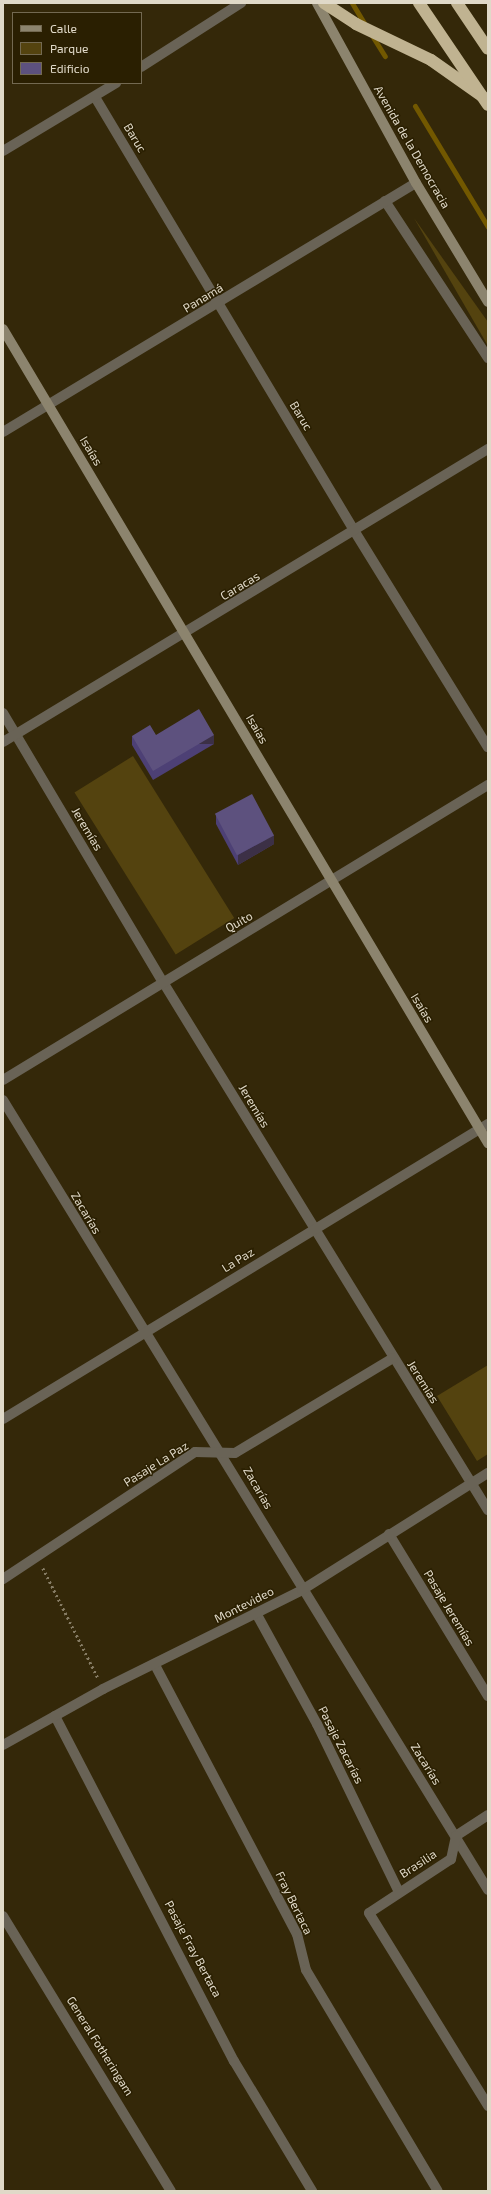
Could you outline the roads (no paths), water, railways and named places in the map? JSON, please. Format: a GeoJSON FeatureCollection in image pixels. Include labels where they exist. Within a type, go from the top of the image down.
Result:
{"type":"FeatureCollection","features":[{"type":"Feature","properties":{"kind":"highway"},"geometry":{"type":"LineString","coordinates":[[324,3],[356,24],[431,60],[485,100]]}},
{"type":"Feature","properties":{"kind":"highway"},"geometry":{"type":"LineString","coordinates":[[419,3],[485,100]]}},
{"type":"Feature","properties":{"kind":"highway"},"geometry":{"type":"LineString","coordinates":[[457,3],[488,49]]}},
{"type":"Feature","properties":{"kind":"street"},"geometry":{"type":"LineString","coordinates":[[142,66],[241,3]]}},
{"type":"Feature","properties":{"kind":"street","name":"Avenida de la Democracia"},"geometry":{"type":"LineString","coordinates":[[317,3],[416,183],[488,302]]}},
{"type":"Feature","properties":{"kind":"street"},"geometry":{"type":"LineString","coordinates":[[3,151],[114,84]]}},
{"type":"Feature","properties":{"kind":"street","name":"Baruc"},"geometry":{"type":"LineString","coordinates":[[95,97],[355,532],[488,747]]}},
{"type":"Feature","properties":{"kind":"street","name":"Panamá"},"geometry":{"type":"LineString","coordinates":[[3,432],[219,304],[385,200],[416,183]]}},
{"type":"Feature","properties":{"kind":"street"},"geometry":{"type":"LineString","coordinates":[[385,200],[488,358]]}},
{"type":"Feature","properties":{"kind":"street","name":"Isaías"},"geometry":{"type":"LineString","coordinates":[[3,329],[186,633],[332,883],[484,1127],[488,1143]]}},
{"type":"Feature","properties":{"kind":"street","name":"Caracas"},"geometry":{"type":"LineString","coordinates":[[3,742],[355,532],[488,449]]}},
{"type":"Feature","properties":{"kind":"street","name":"Jeremías"},"geometry":{"type":"LineString","coordinates":[[3,713],[163,982],[393,1358],[488,1510]]}},
{"type":"Feature","properties":{"kind":"street","name":"Quito"},"geometry":{"type":"LineString","coordinates":[[3,1080],[163,982],[332,883],[488,785]]}},
{"type":"Feature","properties":{"kind":"street","name":"Zacarías"},"geometry":{"type":"LineString","coordinates":[[3,1100],[145,1334],[221,1452],[302,1590],[456,1836],[488,1890]]}},
{"type":"Feature","properties":{"kind":"street","name":"La Paz"},"geometry":{"type":"LineString","coordinates":[[3,1419],[145,1334],[313,1228],[484,1127]]}},
{"type":"Feature","properties":{"kind":"street","name":"Pasaje La Paz"},"geometry":{"type":"LineString","coordinates":[[3,1579],[38,1558],[195,1452],[235,1453],[393,1358]]}},
{"type":"Feature","properties":{"kind":"street","name":"Montevideo"},"geometry":{"type":"LineString","coordinates":[[3,1745],[103,1689],[155,1665],[302,1590],[488,1473]]}},
{"type":"Feature","properties":{"kind":"street","name":"Pasaje Jeremías"},"geometry":{"type":"LineString","coordinates":[[389,1534],[488,1696]]}},
{"type":"Feature","properties":{"kind":"street","name":"Pasaje Zacarías"},"geometry":{"type":"LineString","coordinates":[[256,1613],[317,1724],[399,1892]]}},
{"type":"Feature","properties":{"kind":"street","name":"Fray Bertaca"},"geometry":{"type":"LineString","coordinates":[[155,1665],[297,1934],[306,1970],[438,2191]]}},
{"type":"Feature","properties":{"kind":"street","name":"Pasaje Fray Bertaca"},"geometry":{"type":"LineString","coordinates":[[55,1716],[234,2061],[312,2191]]}},
{"type":"Feature","properties":{"kind":"street"},"geometry":{"type":"LineString","coordinates":[[456,1836],[488,1815]]}},
{"type":"Feature","properties":{"kind":"street","name":"Brasilia"},"geometry":{"type":"LineString","coordinates":[[456,1836],[451,1859],[369,1913],[488,2106]]}},
{"type":"Feature","properties":{"kind":"street","name":"General Fotheringam"},"geometry":{"type":"LineString","coordinates":[[3,1916],[171,2191]]}},
{"type":"Feature","properties":{"kind":"waterway"},"geometry":{"type":"LineString","coordinates":[[352,3],[366,26]]}},
{"type":"Feature","properties":{"kind":"waterway"},"geometry":{"type":"LineString","coordinates":[[371,34],[385,56]]}},
{"type":"Feature","properties":{"kind":"waterway"},"geometry":{"type":"LineString","coordinates":[[415,106],[488,227]]}}]}
